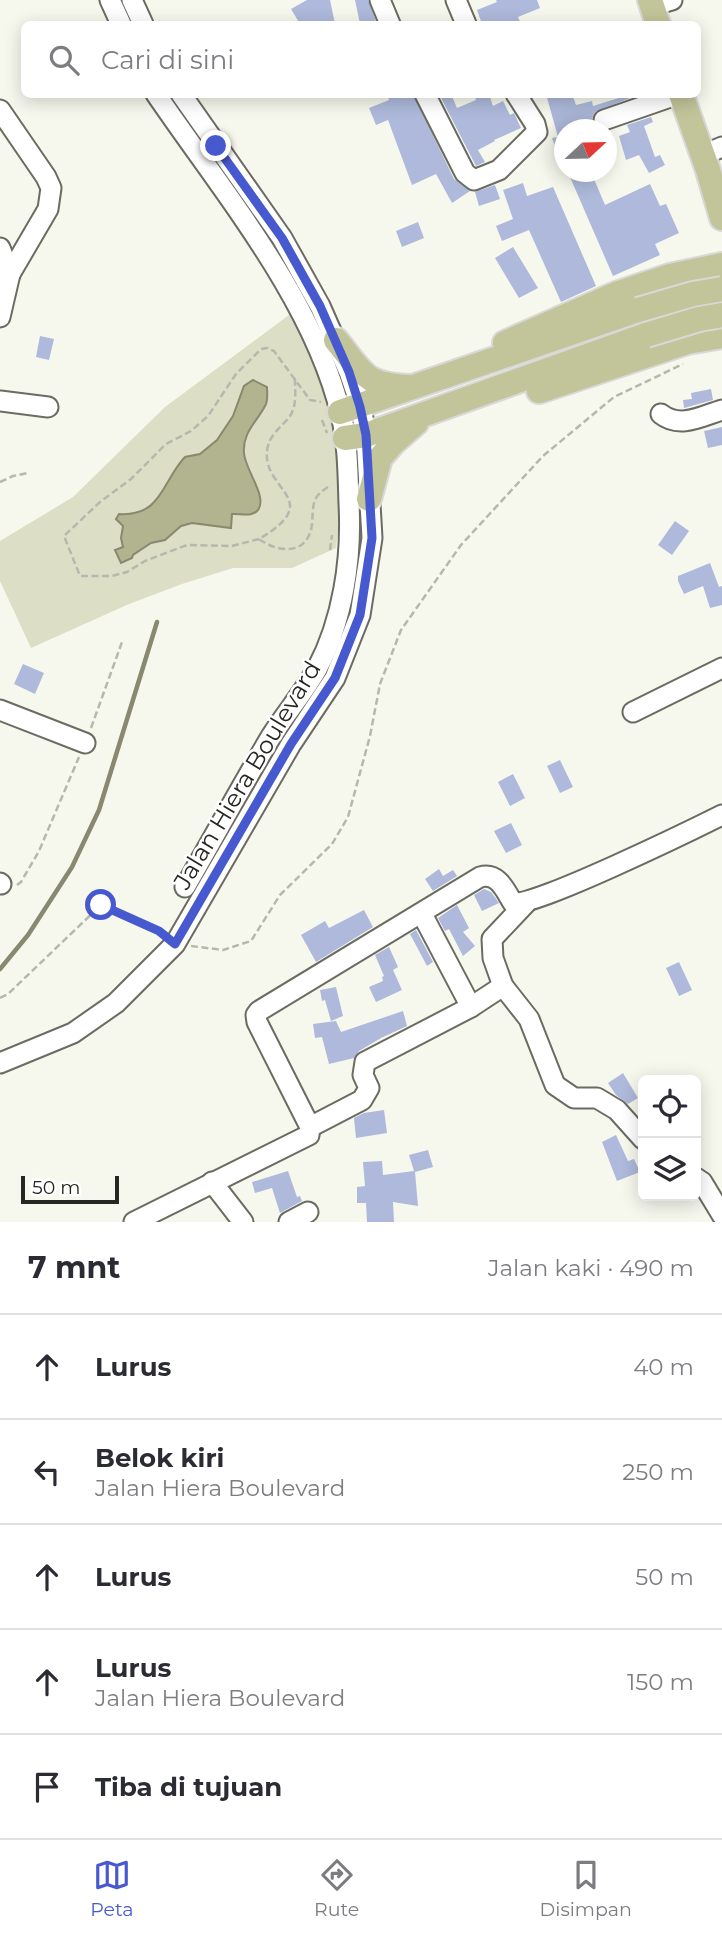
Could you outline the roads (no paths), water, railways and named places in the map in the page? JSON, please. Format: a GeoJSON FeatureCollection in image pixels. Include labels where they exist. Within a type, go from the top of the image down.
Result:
{"type":"FeatureCollection","features":[{"type":"Feature","properties":{"kind":"main road"},"geometry":{"type":"LineString","coordinates":[[682,98],[712,151],[722,218]]}},
{"type":"Feature","properties":{"kind":"main road"},"geometry":{"type":"LineString","coordinates":[[454,375],[513,338],[615,294],[670,276],[722,265]]}},
{"type":"Feature","properties":{"kind":"main road"},"geometry":{"type":"LineString","coordinates":[[670,276],[690,285],[705,304],[704,325],[686,353]]}},
{"type":"Feature","properties":{"kind":"main road"},"geometry":{"type":"LineString","coordinates":[[341,407],[419,387],[638,310],[693,294],[722,289]]}},
{"type":"Feature","properties":{"kind":"main road"},"geometry":{"type":"LineString","coordinates":[[346,436],[427,413],[646,335],[699,319],[722,316]]}},
{"type":"Feature","properties":{"kind":"main road"},"geometry":{"type":"LineString","coordinates":[[463,400],[525,395],[686,353],[722,336]]}},
{"type":"Feature","properties":{"kind":"main road"},"geometry":{"type":"LineString","coordinates":[[336,340],[367,378],[383,386],[419,387]]}},
{"type":"Feature","properties":{"kind":"main road"},"geometry":{"type":"LineString","coordinates":[[369,499],[380,458],[427,413]]}},
{"type":"Feature","properties":{"kind":"street"},"geometry":{"type":"LineString","coordinates":[[110,0],[120,21]]}},
{"type":"Feature","properties":{"kind":"street"},"geometry":{"type":"LineString","coordinates":[[132,0],[142,21]]}},
{"type":"Feature","properties":{"kind":"street"},"geometry":{"type":"LineString","coordinates":[[380,0],[389,21]]}},
{"type":"Feature","properties":{"kind":"street"},"geometry":{"type":"LineString","coordinates":[[456,0],[465,21]]}},
{"type":"Feature","properties":{"kind":"street"},"geometry":{"type":"LineString","coordinates":[[159,98],[271,261],[307,326],[341,407]]}},
{"type":"Feature","properties":{"kind":"street"},"geometry":{"type":"LineString","coordinates":[[184,98],[282,238],[320,306],[336,340],[346,436]]}},
{"type":"Feature","properties":{"kind":"street"},"geometry":{"type":"LineString","coordinates":[[427,98],[465,173],[474,180],[499,170],[537,132],[519,98]]}},
{"type":"Feature","properties":{"kind":"street"},"geometry":{"type":"LineString","coordinates":[[607,119],[668,98]]}},
{"type":"Feature","properties":{"kind":"street"},"geometry":{"type":"LineString","coordinates":[[0,110],[51,188],[48,209],[10,274],[0,317]]}},
{"type":"Feature","properties":{"kind":"street"},"geometry":{"type":"LineString","coordinates":[[0,248],[10,274]]}},
{"type":"Feature","properties":{"kind":"street"},"geometry":{"type":"LineString","coordinates":[[0,401],[48,407]]}},
{"type":"Feature","properties":{"kind":"street"},"geometry":{"type":"LineString","coordinates":[[661,414],[669,421],[681,422],[722,410]]}},
{"type":"Feature","properties":{"kind":"street","name":"Jalan Hiera Boulevard"},"geometry":{"type":"LineString","coordinates":[[0,1063],[74,1033],[116,1003],[175,944],[291,744],[335,678],[360,615],[372,538],[369,499],[346,436]]}},
{"type":"Feature","properties":{"kind":"street","name":"Jalan Hiera Boulevard"},"geometry":{"type":"LineString","coordinates":[[185,887],[274,733],[317,669],[340,609],[351,537],[346,436]]}},
{"type":"Feature","properties":{"kind":"street"},"geometry":{"type":"LineString","coordinates":[[633,712],[722,668]]}},
{"type":"Feature","properties":{"kind":"street"},"geometry":{"type":"LineString","coordinates":[[0,710],[85,743]]}},
{"type":"Feature","properties":{"kind":"street"},"geometry":{"type":"LineString","coordinates":[[274,733],[291,744]]}},
{"type":"Feature","properties":{"kind":"street"},"geometry":{"type":"LineString","coordinates":[[642,1138],[617,1110],[597,1098],[574,1098],[555,1085],[528,1019],[503,986],[493,958],[492,939],[526,903],[722,815]]}},
{"type":"Feature","properties":{"kind":"street"},"geometry":{"type":"LineString","coordinates":[[142,1220],[212,1182],[309,1135],[310,1127],[257,1022],[259,1011],[480,877],[495,877],[513,903],[526,903]]}},
{"type":"Feature","properties":{"kind":"street"},"geometry":{"type":"LineString","coordinates":[[422,914],[471,1007]]}},
{"type":"Feature","properties":{"kind":"street"},"geometry":{"type":"LineString","coordinates":[[310,1127],[362,1100],[369,1088],[363,1075],[365,1062],[471,1007],[503,986]]}},
{"type":"Feature","properties":{"kind":"street"},"geometry":{"type":"LineString","coordinates":[[701,1181],[722,1215]]}},
{"type":"Feature","properties":{"kind":"street"},"geometry":{"type":"LineString","coordinates":[[212,1182],[243,1222]]}},
{"type":"Feature","properties":{"kind":"street"},"geometry":{"type":"LineString","coordinates":[[289,1222],[308,1212]]}},
{"type":"Feature","properties":{"kind":"waterway"},"geometry":{"type":"LineString","coordinates":[[0,969],[28,935],[72,867],[99,810],[157,622]]}}]}
